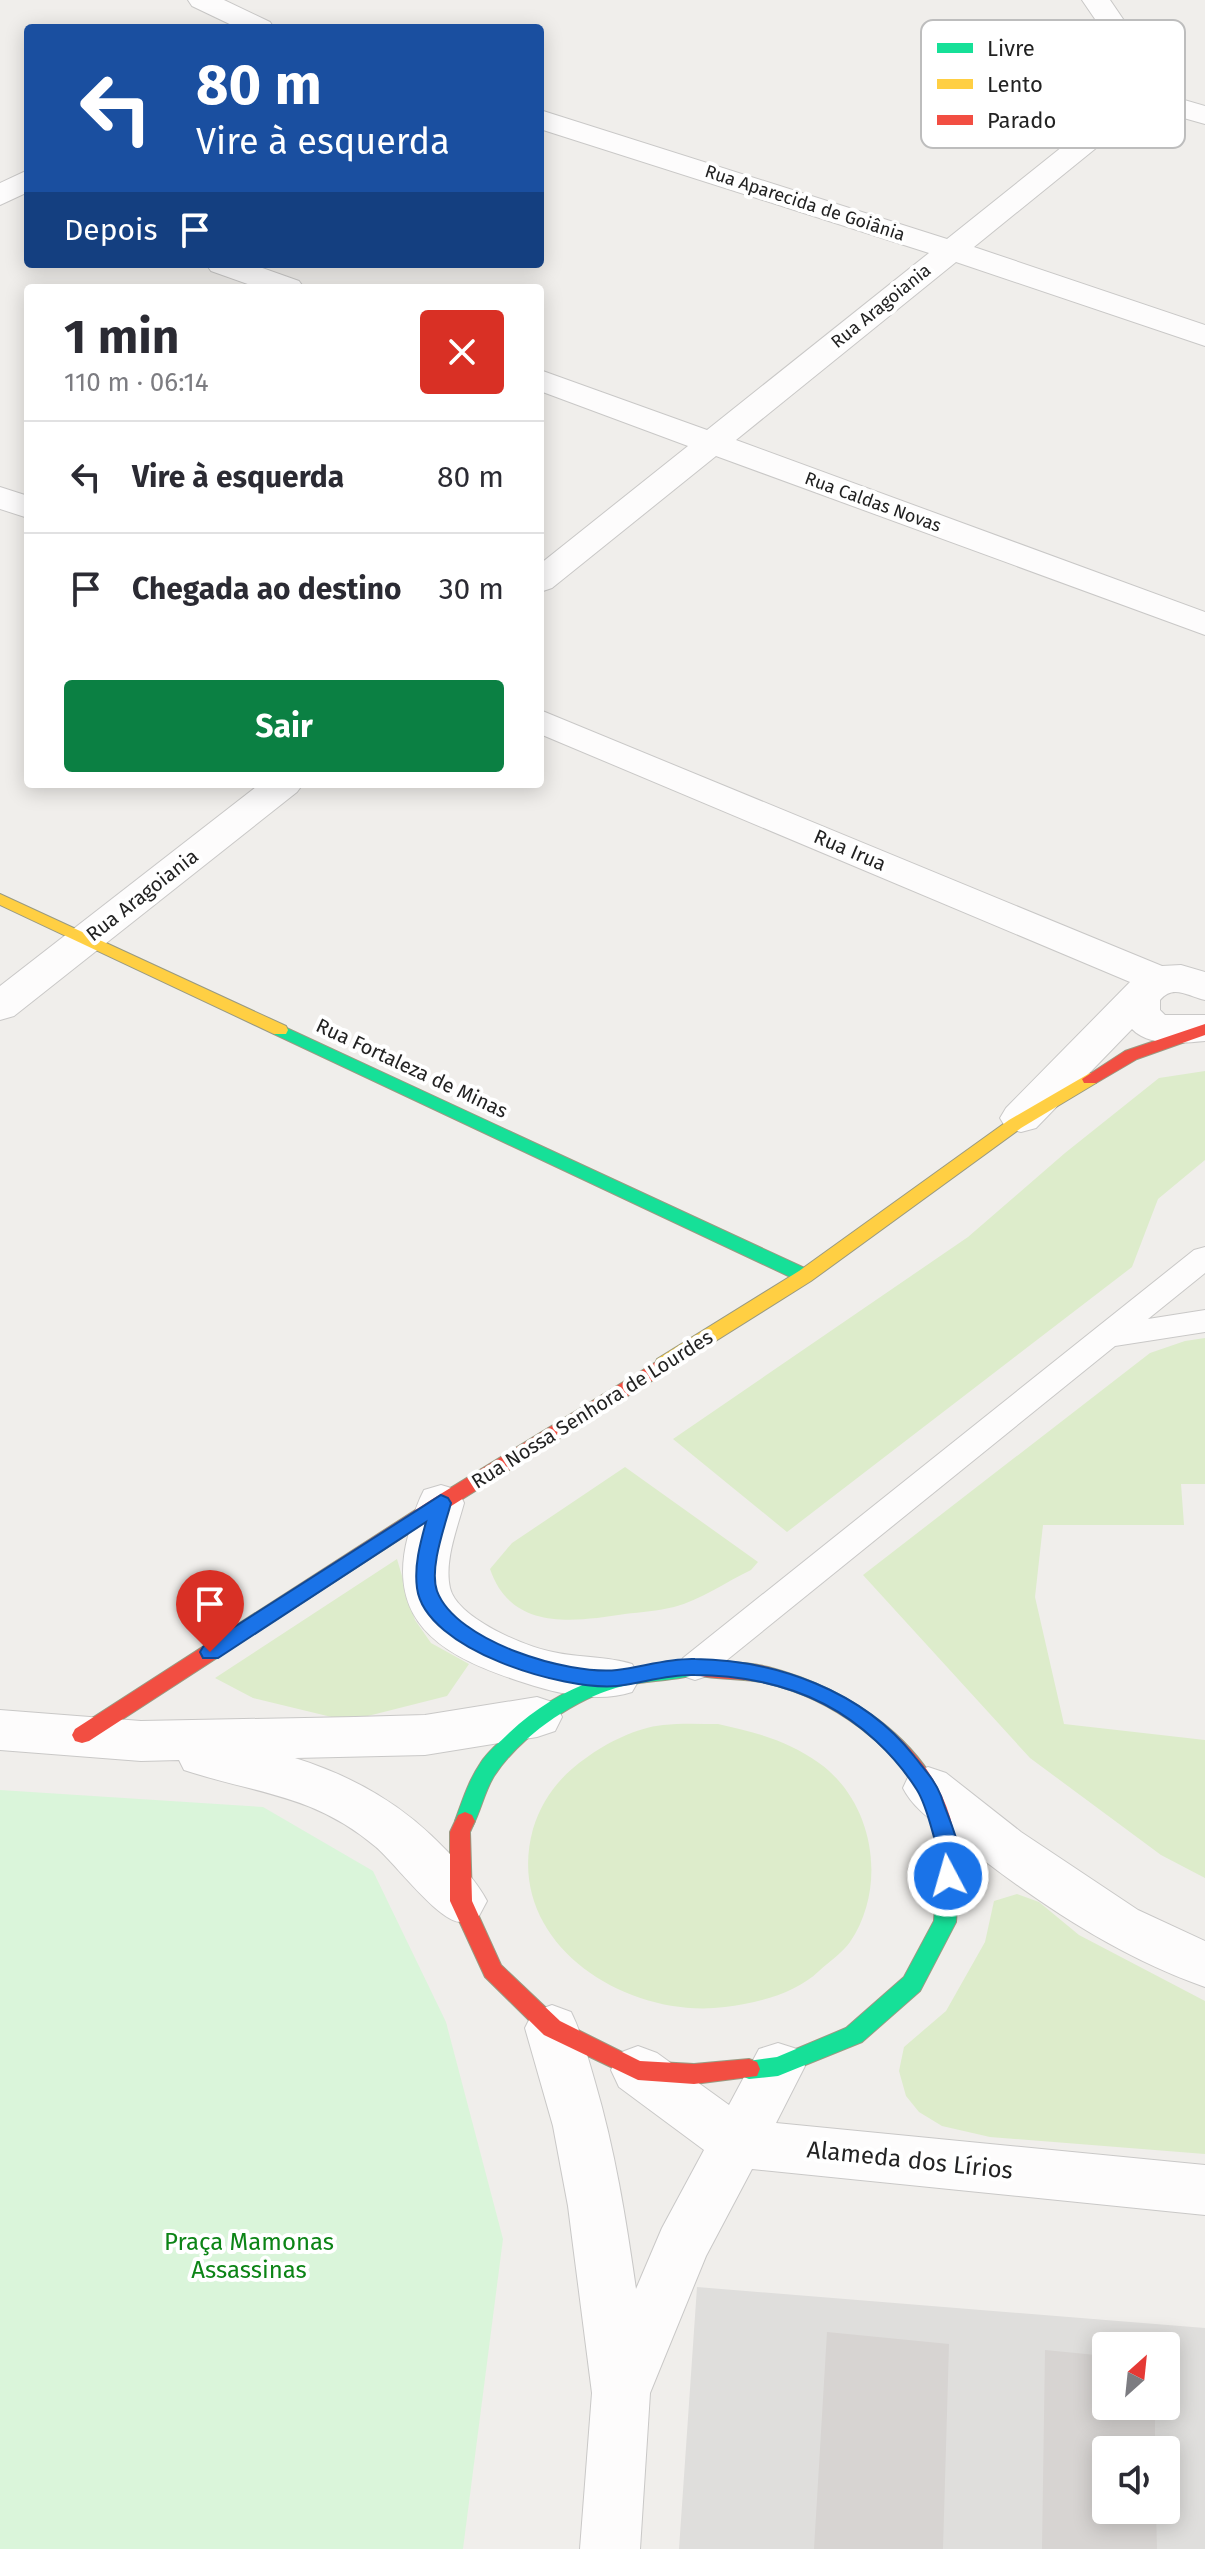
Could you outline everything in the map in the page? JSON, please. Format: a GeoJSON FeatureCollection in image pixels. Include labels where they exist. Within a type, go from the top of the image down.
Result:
{"type":"FeatureCollection","features":[{"type":"Feature","properties":{"kind":"street"},"geometry":{"type":"LineString","coordinates":[[202,0],[252,24]]}},
{"type":"Feature","properties":{"kind":"street"},"geometry":{"type":"LineString","coordinates":[[1096,0],[1110,20]]}},
{"type":"Feature","properties":{"kind":"street"},"geometry":{"type":"LineString","coordinates":[[1185,109],[1205,115]]}},
{"type":"Feature","properties":{"kind":"street","name":"Rua Aparecida de Goiânia"},"geometry":{"type":"LineString","coordinates":[[544,120],[951,250],[1205,336]]}},
{"type":"Feature","properties":{"kind":"street","name":"Rua Aragoiania"},"geometry":{"type":"LineString","coordinates":[[544,578],[1078,148]]}},
{"type":"Feature","properties":{"kind":"street"},"geometry":{"type":"LineString","coordinates":[[233,268],[277,284]]}},
{"type":"Feature","properties":{"kind":"street","name":"Rua Caldas Novas"},"geometry":{"type":"LineString","coordinates":[[544,381],[1205,624]]}},
{"type":"Feature","properties":{"kind":"street"},"geometry":{"type":"LineString","coordinates":[[0,497],[24,506]]}},
{"type":"Feature","properties":{"kind":"street","name":"Rua Irua"},"geometry":{"type":"LineString","coordinates":[[544,723],[1149,990]]}},
{"type":"Feature","properties":{"kind":"street","name":"Rua Aragoiania"},"geometry":{"type":"LineString","coordinates":[[0,1007],[279,788]]}},
{"type":"Feature","properties":{"kind":"street","name":"Rua Fortaleza de Minas"},"geometry":{"type":"LineString","coordinates":[[0,899],[805,1276]]}},
{"type":"Feature","properties":{"kind":"street"},"geometry":{"type":"LineString","coordinates":[[1205,987],[1187,980],[1149,990],[1138,1010],[1154,1026],[1182,1033],[1205,1029]]}},
{"type":"Feature","properties":{"kind":"street","name":"Rua Nossa Senhora de Lourdes"},"geometry":{"type":"LineString","coordinates":[[1015,1124],[1149,990]]}},
{"type":"Feature","properties":{"kind":"street","name":"Rua Nossa Senhora de Lourdes"},"geometry":{"type":"LineString","coordinates":[[82,1735],[441,1503],[805,1276],[1015,1124],[1131,1055],[1205,1029]]}},
{"type":"Feature","properties":{"kind":"street"},"geometry":{"type":"LineString","coordinates":[[441,1503],[427,1553],[426,1590],[445,1622],[490,1650],[544,1670],[615,1678]]}},
{"type":"Feature","properties":{"kind":"street"},"geometry":{"type":"LineString","coordinates":[[461,1901],[460,1832],[487,1769],[537,1717],[573,1694],[615,1678],[655,1670],[695,1667],[767,1675],[832,1698],[888,1738],[928,1788],[1003,1847],[1120,1926],[1205,1965]]}},
{"type":"Feature","properties":{"kind":"street"},"geometry":{"type":"LineString","coordinates":[[0,1730],[141,1741],[425,1735],[537,1717]]}},
{"type":"Feature","properties":{"kind":"street"},"geometry":{"type":"LineString","coordinates":[[141,1741],[294,1777],[343,1798],[391,1829],[461,1901],[493,1971],[552,2028],[638,2070],[737,2143]]}},
{"type":"Feature","properties":{"kind":"street"},"geometry":{"type":"LineString","coordinates":[[638,2070],[694,2074],[778,2066],[854,2035],[912,1984],[945,1922],[950,1853],[928,1788]]}},
{"type":"Feature","properties":{"kind":"street"},"geometry":{"type":"LineString","coordinates":[[552,2028],[580,2126],[596,2206],[621,2393],[610,2549]]}},
{"type":"Feature","properties":{"kind":"street"},"geometry":{"type":"LineString","coordinates":[[621,2393],[682,2246],[778,2066]]}},
{"type":"Feature","properties":{"kind":"street","name":"Alameda dos Lírios"},"geometry":{"type":"LineString","coordinates":[[737,2143],[1205,2190]]}},
{"type":"Feature","properties":{"kind":"lane"},"geometry":{"type":"LineString","coordinates":[[695,1667],[1205,1257]]}},
{"type":"Feature","properties":{"kind":"lane"},"geometry":{"type":"LineString","coordinates":[[1109,1336],[1205,1321]]}},
{"type":"Feature","properties":{"kind":"shaded area"},"geometry":{"type":"Polygon","coordinates":[[[697,2287],[1205,2328],[1205,2549],[679,2549],[697,2287]]]}},
{"type":"Feature","properties":{"kind":"green space"},"geometry":{"type":"Polygon","coordinates":[[[1205,1071],[1205,1160],[1158,1199],[1132,1267],[787,1532],[673,1439],[968,1237],[1065,1153],[1159,1078],[1205,1071]]]}},
{"type":"Feature","properties":{"kind":"green space"},"geometry":{"type":"Polygon","coordinates":[[[1205,1338],[1205,1484],[1181,1484],[1184,1525],[1043,1525],[1035,1597],[1064,1724],[1205,1740],[1205,1878],[1161,1855],[1030,1758],[863,1575],[1150,1353],[1205,1338]]]}},
{"type":"Feature","properties":{"kind":"green space"},"geometry":{"type":"Polygon","coordinates":[[[625,1467],[758,1562],[751,1570],[703,1595],[662,1610],[565,1620],[528,1613],[513,1603],[500,1589],[490,1569],[512,1543],[625,1467]]]}},
{"type":"Feature","properties":{"kind":"green space"},"geometry":{"type":"Polygon","coordinates":[[[397,1559],[415,1620],[431,1643],[469,1664],[447,1696],[348,1721],[253,1698],[215,1678],[397,1559]]]}},
{"type":"Feature","properties":{"kind":"green space"},"geometry":{"type":"Polygon","coordinates":[[[670,1724],[718,1724],[795,1748],[838,1780],[863,1822],[869,1846],[869,1896],[862,1920],[850,1942],[799,1986],[750,2003],[686,2008],[648,2000],[612,1986],[580,1965],[553,1938],[536,1906],[528,1869],[533,1829],[541,1808],[560,1780],[577,1765],[613,1741],[643,1729],[670,1724]]]}},
{"type":"Feature","properties":{"kind":"green space","name":"Praça Mamonas Assassinas"},"geometry":{"type":"Polygon","coordinates":[[[0,1790],[263,1807],[373,1871],[446,2022],[503,2239],[463,2549],[0,2549],[0,1790]]]}},
{"type":"Feature","properties":{"kind":"green space"},"geometry":{"type":"Polygon","coordinates":[[[1017,1894],[1039,1902],[1079,1935],[1205,2001],[1205,2154],[990,2137],[942,2126],[919,2112],[906,2096],[899,2071],[904,2047],[946,2011],[985,1942],[994,1901],[1017,1894]]]}},
{"type":"Feature","properties":{"kind":"building"},"geometry":{"type":"Polygon","coordinates":[[[827,2332],[949,2344],[943,2549],[814,2549],[827,2332]]]}},
{"type":"Feature","properties":{"kind":"building"},"geometry":{"type":"Polygon","coordinates":[[[1045,2350],[1092,2355],[1092,2420],[1155,2420],[1155,2436],[1092,2436],[1092,2524],[1156,2524],[1157,2549],[1042,2549],[1045,2350]]]}},
{"type":"Feature","properties":{"kind":"traffic: fast"},"geometry":{"type":"LineString","coordinates":[[280,1030],[805,1276]]}},
{"type":"Feature","properties":{"kind":"traffic: fast"},"geometry":{"type":"LineString","coordinates":[[465,1821],[489,1766],[553,1708],[596,1686],[618,1679],[695,1667]]}},
{"type":"Feature","properties":{"kind":"traffic: fast"},"geometry":{"type":"LineString","coordinates":[[749,2069],[778,2066],[854,2035],[912,1984],[945,1922],[948,1877]]}},
{"type":"Feature","properties":{"kind":"traffic: slow"},"geometry":{"type":"LineString","coordinates":[[0,899],[280,1030]]}},
{"type":"Feature","properties":{"kind":"traffic: slow"},"geometry":{"type":"LineString","coordinates":[[664,1364],[805,1276],[1015,1124],[1090,1079]]}},
{"type":"Feature","properties":{"kind":"traffic: jam"},"geometry":{"type":"LineString","coordinates":[[1090,1079],[1131,1055],[1205,1029]]}},
{"type":"Feature","properties":{"kind":"traffic: jam"},"geometry":{"type":"LineString","coordinates":[[82,1735],[441,1503],[664,1364]]}},
{"type":"Feature","properties":{"kind":"traffic: jam"},"geometry":{"type":"LineString","coordinates":[[695,1667],[768,1675],[802,1686],[867,1722],[895,1746],[918,1775],[936,1806],[946,1840],[948,1877]]}},
{"type":"Feature","properties":{"kind":"traffic: jam"},"geometry":{"type":"LineString","coordinates":[[465,1821],[460,1832],[461,1901],[493,1971],[552,2028],[638,2070],[694,2074],[749,2069]]}},
{"type":"Feature","properties":{"kind":"route"},"geometry":{"type":"LineString","coordinates":[[210,1652],[441,1503],[427,1553],[426,1590],[445,1622],[490,1650],[544,1670],[615,1678],[655,1670],[695,1667],[767,1675],[832,1698],[888,1738],[928,1788],[950,1853],[948,1876]]}}]}
